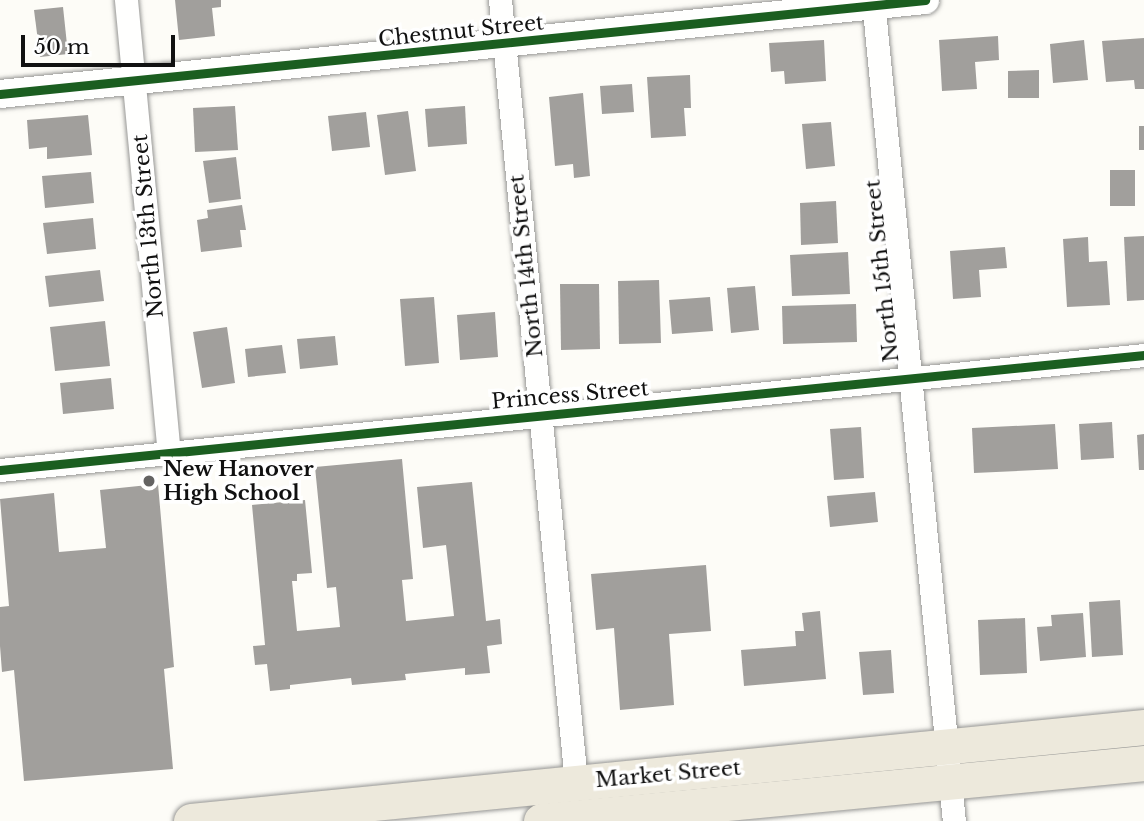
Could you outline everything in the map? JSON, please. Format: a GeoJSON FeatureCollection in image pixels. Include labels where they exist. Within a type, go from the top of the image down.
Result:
{"type":"FeatureCollection","features":[{"type":"Feature","properties":{"kind":"main road","name":"Market Street"},"geometry":{"type":"LineString","coordinates":[[541,821],[949,764],[1144,727]]}},
{"type":"Feature","properties":{"kind":"main road","name":"Market Street"},"geometry":{"type":"LineString","coordinates":[[191,821],[576,782],[949,764],[1144,763]]}},
{"type":"Feature","properties":{"kind":"street","name":"North 13th Street"},"geometry":{"type":"LineString","coordinates":[[125,0],[169,453]]}},
{"type":"Feature","properties":{"kind":"street","name":"North 14th Street"},"geometry":{"type":"LineString","coordinates":[[500,0],[576,782]]}},
{"type":"Feature","properties":{"kind":"street","name":"Chestnut Street"},"geometry":{"type":"LineString","coordinates":[[0,94],[505,44],[873,3],[925,0]]}},
{"type":"Feature","properties":{"kind":"street","name":"North 15th Street"},"geometry":{"type":"LineString","coordinates":[[873,3],[954,821]]}},
{"type":"Feature","properties":{"kind":"street","name":"Princess Street"},"geometry":{"type":"LineString","coordinates":[[0,470],[1144,355]]}},
{"type":"Feature","properties":{"kind":"building"},"geometry":{"type":"Polygon","coordinates":[[[175,0],[221,0],[221,7],[212,8],[215,36],[179,40],[175,0]]]}},
{"type":"Feature","properties":{"kind":"building"},"geometry":{"type":"Polygon","coordinates":[[[63,7],[68,54],[40,57],[34,10],[63,7]]]}},
{"type":"Feature","properties":{"kind":"building"},"geometry":{"type":"Polygon","coordinates":[[[998,36],[999,60],[975,62],[977,89],[942,91],[939,40],[998,36]]]}},
{"type":"Feature","properties":{"kind":"building"},"geometry":{"type":"Polygon","coordinates":[[[1144,38],[1144,89],[1135,89],[1134,80],[1106,82],[1102,41],[1144,38]]]}},
{"type":"Feature","properties":{"kind":"building"},"geometry":{"type":"Polygon","coordinates":[[[824,40],[826,81],[785,84],[784,71],[771,72],[769,43],[824,40]]]}},
{"type":"Feature","properties":{"kind":"building"},"geometry":{"type":"Polygon","coordinates":[[[1084,40],[1088,80],[1053,83],[1050,44],[1084,40]]]}},
{"type":"Feature","properties":{"kind":"building"},"geometry":{"type":"Polygon","coordinates":[[[1039,70],[1039,98],[1008,98],[1008,71],[1039,70]]]}},
{"type":"Feature","properties":{"kind":"building"},"geometry":{"type":"Polygon","coordinates":[[[690,75],[691,108],[684,108],[686,136],[651,138],[647,77],[690,75]]]}},
{"type":"Feature","properties":{"kind":"building"},"geometry":{"type":"Polygon","coordinates":[[[632,84],[634,112],[602,114],[600,86],[632,84]]]}},
{"type":"Feature","properties":{"kind":"building"},"geometry":{"type":"Polygon","coordinates":[[[583,93],[590,176],[574,178],[573,164],[555,166],[549,97],[583,93]]]}},
{"type":"Feature","properties":{"kind":"building"},"geometry":{"type":"Polygon","coordinates":[[[235,106],[238,150],[195,152],[193,108],[235,106]]]}},
{"type":"Feature","properties":{"kind":"building"},"geometry":{"type":"Polygon","coordinates":[[[465,106],[467,144],[428,147],[425,109],[465,106]]]}},
{"type":"Feature","properties":{"kind":"building"},"geometry":{"type":"Polygon","coordinates":[[[408,111],[416,171],[385,175],[377,115],[408,111]]]}},
{"type":"Feature","properties":{"kind":"building"},"geometry":{"type":"Polygon","coordinates":[[[366,112],[370,147],[332,151],[328,116],[366,112]]]}},
{"type":"Feature","properties":{"kind":"building"},"geometry":{"type":"Polygon","coordinates":[[[88,115],[92,155],[47,159],[47,147],[29,149],[27,120],[88,115]]]}},
{"type":"Feature","properties":{"kind":"building"},"geometry":{"type":"Polygon","coordinates":[[[831,122],[835,166],[806,169],[802,124],[831,122]]]}},
{"type":"Feature","properties":{"kind":"building"},"geometry":{"type":"Polygon","coordinates":[[[1139,126],[1144,126],[1144,150],[1139,150],[1139,126]]]}},
{"type":"Feature","properties":{"kind":"building"},"geometry":{"type":"Polygon","coordinates":[[[236,157],[241,199],[209,203],[203,161],[236,157]]]}},
{"type":"Feature","properties":{"kind":"building"},"geometry":{"type":"Polygon","coordinates":[[[1110,170],[1135,170],[1135,206],[1110,206],[1110,170]]]}},
{"type":"Feature","properties":{"kind":"building"},"geometry":{"type":"Polygon","coordinates":[[[91,172],[94,203],[45,208],[42,176],[91,172]]]}},
{"type":"Feature","properties":{"kind":"building"},"geometry":{"type":"Polygon","coordinates":[[[836,201],[838,243],[801,245],[800,203],[836,201]]]}},
{"type":"Feature","properties":{"kind":"building"},"geometry":{"type":"Polygon","coordinates":[[[242,205],[246,230],[240,230],[242,247],[201,252],[197,220],[208,218],[207,210],[242,205]]]}},
{"type":"Feature","properties":{"kind":"building"},"geometry":{"type":"Polygon","coordinates":[[[93,218],[96,249],[47,254],[43,223],[93,218]]]}},
{"type":"Feature","properties":{"kind":"building"},"geometry":{"type":"Polygon","coordinates":[[[1144,236],[1144,300],[1127,301],[1124,237],[1144,236]]]}},
{"type":"Feature","properties":{"kind":"building"},"geometry":{"type":"Polygon","coordinates":[[[1088,237],[1089,262],[1107,261],[1110,305],[1067,307],[1063,239],[1088,237]]]}},
{"type":"Feature","properties":{"kind":"building"},"geometry":{"type":"Polygon","coordinates":[[[1005,247],[1007,268],[979,270],[981,297],[953,299],[950,251],[1005,247]]]}},
{"type":"Feature","properties":{"kind":"building"},"geometry":{"type":"Polygon","coordinates":[[[848,252],[850,294],[792,296],[790,255],[848,252]]]}},
{"type":"Feature","properties":{"kind":"building"},"geometry":{"type":"Polygon","coordinates":[[[100,270],[104,301],[49,307],[45,276],[100,270]]]}},
{"type":"Feature","properties":{"kind":"building"},"geometry":{"type":"Polygon","coordinates":[[[659,280],[661,343],[619,344],[618,281],[659,280]]]}},
{"type":"Feature","properties":{"kind":"building"},"geometry":{"type":"Polygon","coordinates":[[[560,284],[599,284],[600,349],[561,350],[560,284]]]}},
{"type":"Feature","properties":{"kind":"building"},"geometry":{"type":"Polygon","coordinates":[[[755,286],[759,330],[731,333],[727,288],[755,286]]]}},
{"type":"Feature","properties":{"kind":"building"},"geometry":{"type":"Polygon","coordinates":[[[434,297],[439,363],[405,366],[400,299],[434,297]]]}},
{"type":"Feature","properties":{"kind":"building"},"geometry":{"type":"Polygon","coordinates":[[[710,297],[713,331],[672,334],[669,300],[710,297]]]}},
{"type":"Feature","properties":{"kind":"building"},"geometry":{"type":"Polygon","coordinates":[[[856,304],[857,342],[783,344],[782,306],[856,304]]]}},
{"type":"Feature","properties":{"kind":"building"},"geometry":{"type":"Polygon","coordinates":[[[495,312],[498,357],[460,360],[457,315],[495,312]]]}},
{"type":"Feature","properties":{"kind":"building"},"geometry":{"type":"Polygon","coordinates":[[[105,321],[110,366],[55,371],[50,327],[105,321]]]}},
{"type":"Feature","properties":{"kind":"building"},"geometry":{"type":"Polygon","coordinates":[[[227,327],[235,383],[202,388],[193,332],[227,327]]]}},
{"type":"Feature","properties":{"kind":"building"},"geometry":{"type":"Polygon","coordinates":[[[335,336],[338,365],[300,369],[297,339],[335,336]]]}},
{"type":"Feature","properties":{"kind":"building"},"geometry":{"type":"Polygon","coordinates":[[[282,345],[286,373],[248,377],[245,349],[282,345]]]}},
{"type":"Feature","properties":{"kind":"building"},"geometry":{"type":"Polygon","coordinates":[[[111,378],[114,409],[63,414],[60,383],[111,378]]]}},
{"type":"Feature","properties":{"kind":"building"},"geometry":{"type":"Polygon","coordinates":[[[1112,422],[1114,458],[1081,460],[1079,424],[1112,422]]]}},
{"type":"Feature","properties":{"kind":"building"},"geometry":{"type":"Polygon","coordinates":[[[1055,424],[1058,469],[974,473],[972,428],[1055,424]]]}},
{"type":"Feature","properties":{"kind":"building"},"geometry":{"type":"Polygon","coordinates":[[[861,427],[864,478],[834,480],[830,429],[861,427]]]}},
{"type":"Feature","properties":{"kind":"building"},"geometry":{"type":"Polygon","coordinates":[[[1144,434],[1144,470],[1139,470],[1137,435],[1144,434]]]}},
{"type":"Feature","properties":{"kind":"building"},"geometry":{"type":"Polygon","coordinates":[[[402,459],[413,579],[402,580],[406,621],[454,616],[446,545],[423,548],[417,487],[472,482],[486,621],[500,619],[502,644],[487,646],[490,673],[465,675],[465,668],[405,674],[406,680],[352,685],[351,678],[290,685],[290,689],[270,691],[267,664],[255,665],[253,646],[265,645],[252,505],[305,500],[312,573],[297,574],[297,581],[292,581],[297,631],[340,627],[336,587],[327,588],[315,467],[402,459]]]}},
{"type":"Feature","properties":{"kind":"building"},"geometry":{"type":"Polygon","coordinates":[[[158,484],[174,667],[164,669],[173,769],[24,781],[14,670],[2,672],[0,607],[9,606],[0,499],[54,493],[59,552],[106,548],[100,490],[158,484]]]}},
{"type":"Feature","properties":{"kind":"building"},"geometry":{"type":"Polygon","coordinates":[[[875,492],[878,522],[830,527],[827,496],[875,492]]]}},
{"type":"Feature","properties":{"kind":"building"},"geometry":{"type":"Polygon","coordinates":[[[706,565],[711,631],[669,634],[674,705],[620,710],[614,628],[596,630],[591,574],[706,565]]]}},
{"type":"Feature","properties":{"kind":"building"},"geometry":{"type":"Polygon","coordinates":[[[1120,600],[1123,655],[1092,657],[1089,602],[1120,600]]]}},
{"type":"Feature","properties":{"kind":"building"},"geometry":{"type":"Polygon","coordinates":[[[820,611],[826,679],[744,686],[741,650],[796,646],[795,631],[804,631],[802,613],[820,611]]]}},
{"type":"Feature","properties":{"kind":"building"},"geometry":{"type":"Polygon","coordinates":[[[1083,613],[1086,657],[1040,661],[1037,627],[1052,626],[1051,615],[1083,613]]]}},
{"type":"Feature","properties":{"kind":"building"},"geometry":{"type":"Polygon","coordinates":[[[1025,618],[1027,673],[980,675],[978,620],[1025,618]]]}},
{"type":"Feature","properties":{"kind":"building"},"geometry":{"type":"Polygon","coordinates":[[[891,650],[894,693],[863,695],[859,652],[891,650]]]}},
{"type":"Feature","properties":{"kind":"cycle path"},"geometry":{"type":"LineString","coordinates":[[0,94],[925,0]]}},
{"type":"Feature","properties":{"kind":"cycle path"},"geometry":{"type":"LineString","coordinates":[[0,470],[1144,355]]}},
{"type":"Feature","properties":{"kind":"place","name":"New Hanover High School"},"geometry":{"type":"Point","coordinates":[149,481]}}]}
